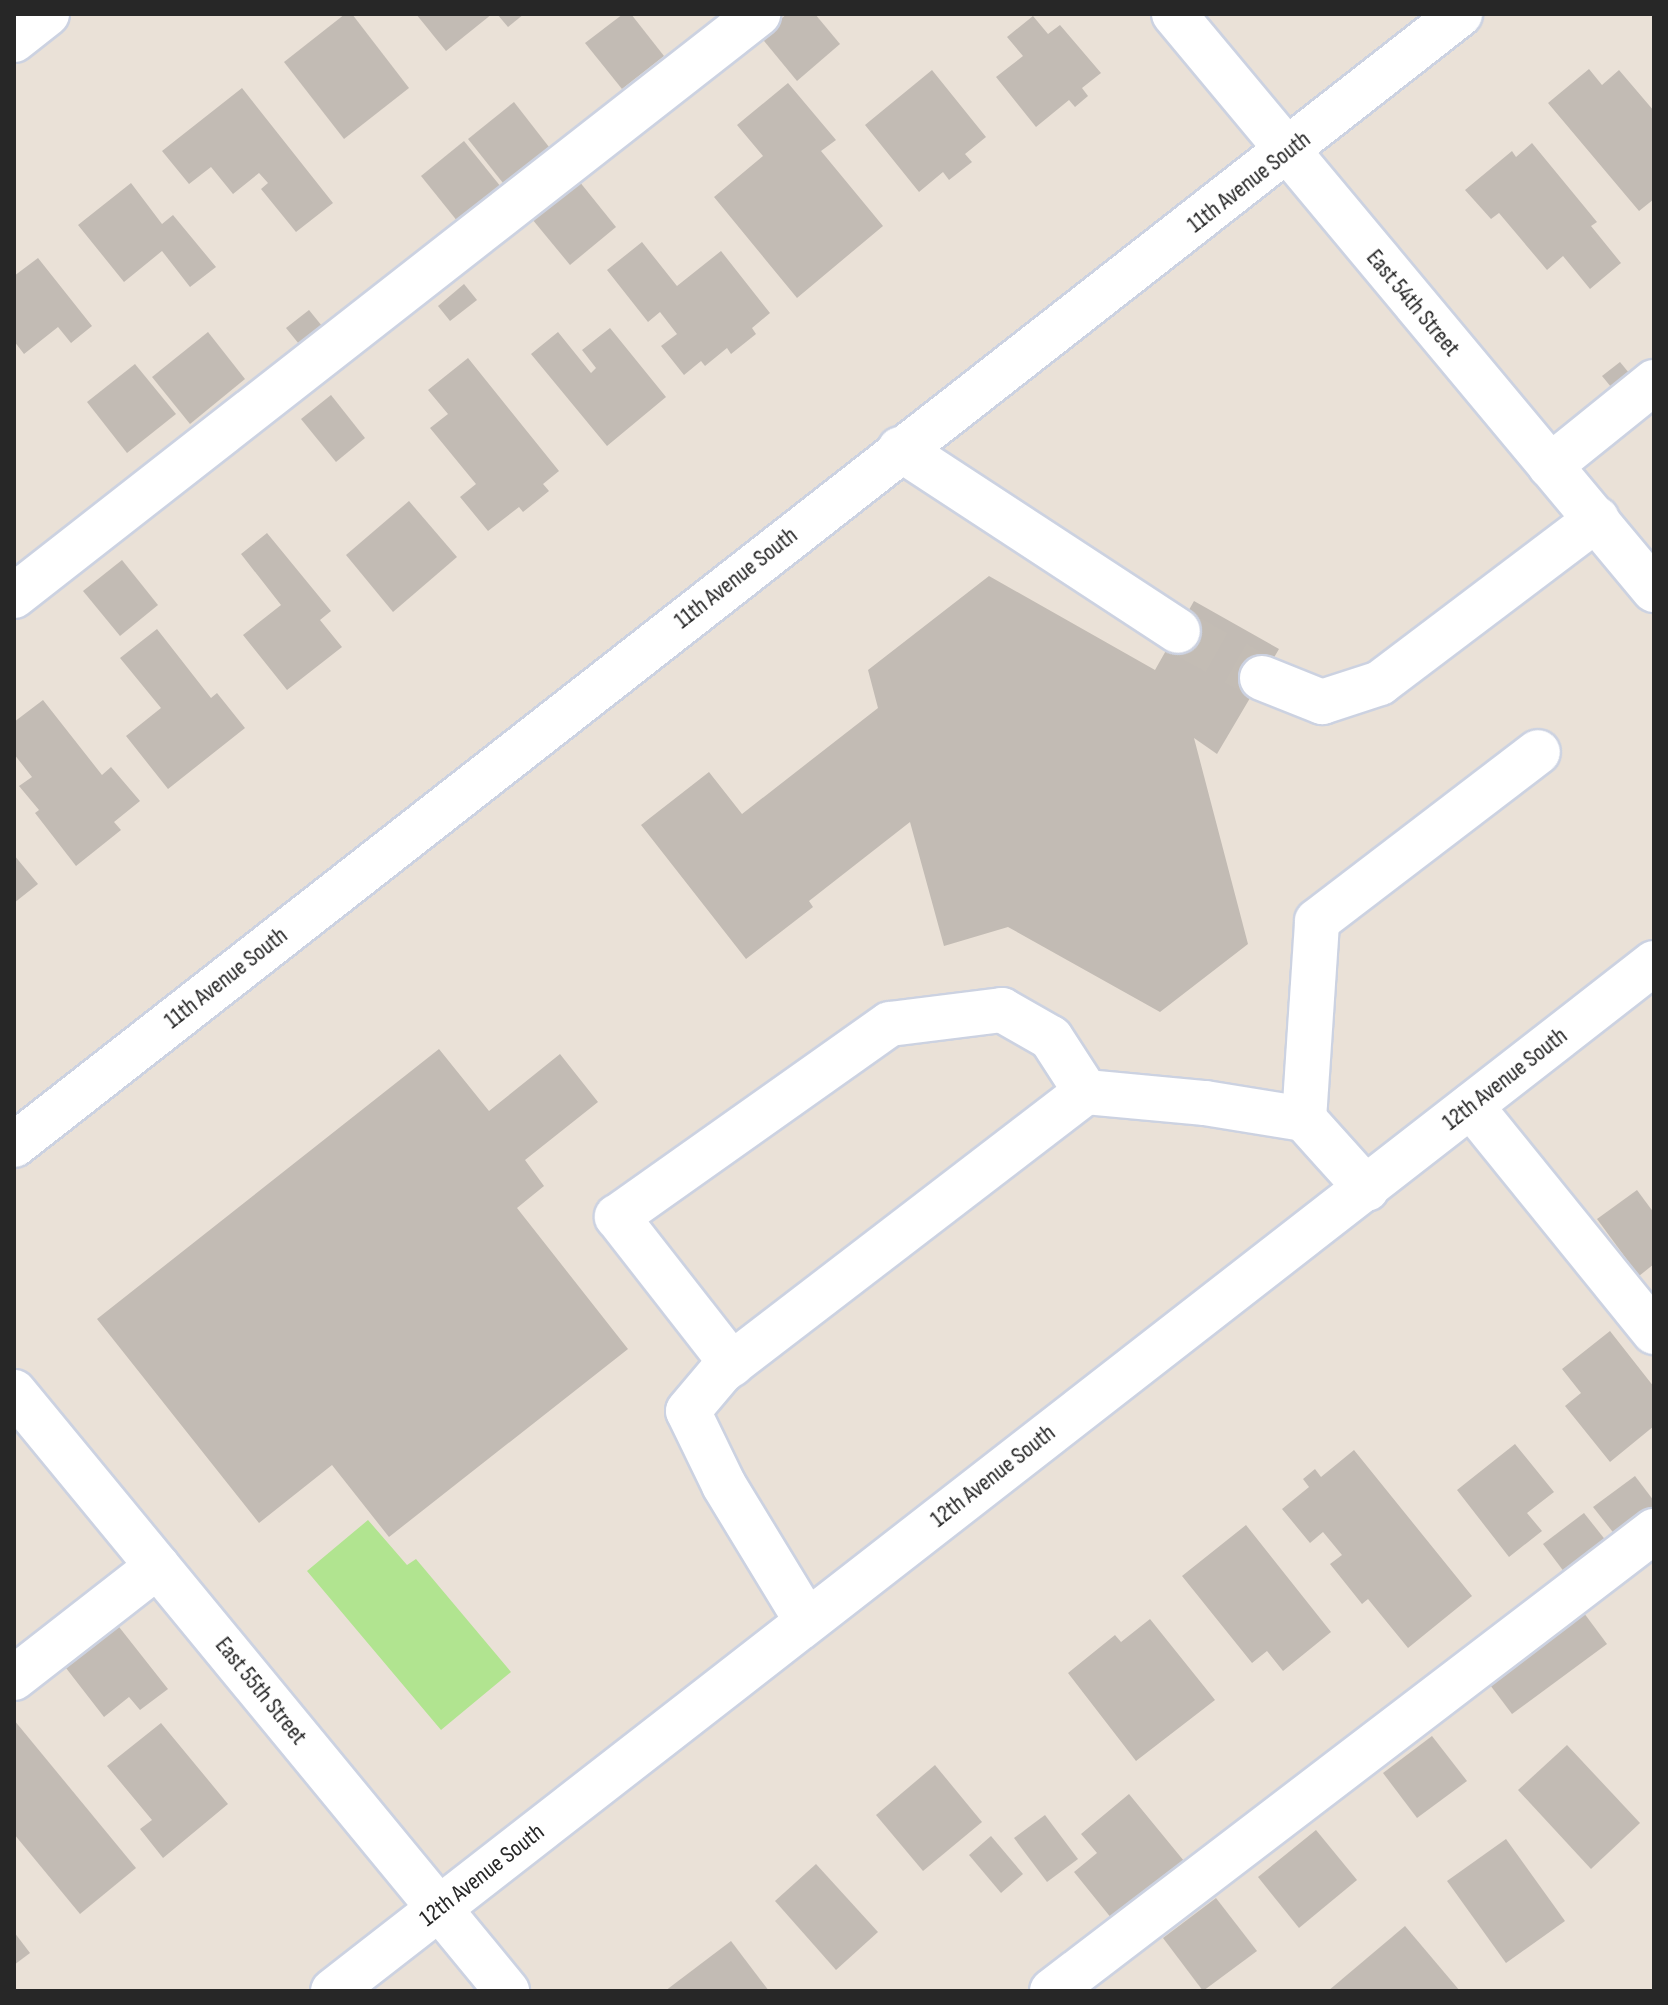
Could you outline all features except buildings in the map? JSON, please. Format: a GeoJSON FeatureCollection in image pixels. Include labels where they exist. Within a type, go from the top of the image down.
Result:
{"type":"FeatureCollection","features":[{"type":"Feature","properties":{"kind":"street"},"geometry":{"type":"LineString","coordinates":[[14,40],[47,14]]}},
{"type":"Feature","properties":{"kind":"street"},"geometry":{"type":"LineString","coordinates":[[14,596],[758,14]]}},
{"type":"Feature","properties":{"kind":"street","name":"East 54th Street"},"geometry":{"type":"LineString","coordinates":[[1174,14],[1654,590]]}},
{"type":"Feature","properties":{"kind":"street","name":"11th Avenue South"},"geometry":{"type":"LineString","coordinates":[[14,1145],[900,449],[1287,153],[1460,14]]}},
{"type":"Feature","properties":{"kind":"street"},"geometry":{"type":"LineString","coordinates":[[1550,466],[1654,382]]}},
{"type":"Feature","properties":{"kind":"street"},"geometry":{"type":"LineString","coordinates":[[900,449],[1178,631]]}},
{"type":"Feature","properties":{"kind":"street"},"geometry":{"type":"LineString","coordinates":[[1262,678],[1322,702],[1380,683],[1597,519]]}},
{"type":"Feature","properties":{"kind":"street"},"geometry":{"type":"LineString","coordinates":[[1304,1119],[1317,921],[1538,752]]}},
{"type":"Feature","properties":{"kind":"street","name":"12th Avenue South"},"geometry":{"type":"LineString","coordinates":[[333,1991],[1654,963]]}},
{"type":"Feature","properties":{"kind":"street"},"geometry":{"type":"LineString","coordinates":[[732,1364],[617,1217],[890,1024],[1002,1010],[1051,1038],[1086,1092]]}},
{"type":"Feature","properties":{"kind":"street"},"geometry":{"type":"LineString","coordinates":[[806,1620],[724,1485],[688,1411],[732,1364],[1086,1092],[1205,1103],[1304,1119],[1367,1189]]}},
{"type":"Feature","properties":{"kind":"street"},"geometry":{"type":"LineString","coordinates":[[1471,1106],[1654,1332]]}},
{"type":"Feature","properties":{"kind":"street","name":"East 55th Street"},"geometry":{"type":"LineString","coordinates":[[14,1392],[507,1991]]}},
{"type":"Feature","properties":{"kind":"street"},"geometry":{"type":"LineString","coordinates":[[1052,1991],[1654,1531]]}},
{"type":"Feature","properties":{"kind":"street"},"geometry":{"type":"LineString","coordinates":[[14,1678],[158,1566]]}},
{"type":"Feature","properties":{"kind":"green space"},"geometry":{"type":"Polygon","coordinates":[[[368,1520],[407,1565],[416,1559],[511,1672],[441,1730],[307,1571],[368,1520]]]}},
{"type":"Feature","properties":{"kind":"tunnel"},"geometry":{"type":"LineString","coordinates":[[1178,631],[1262,678]]}}]}
